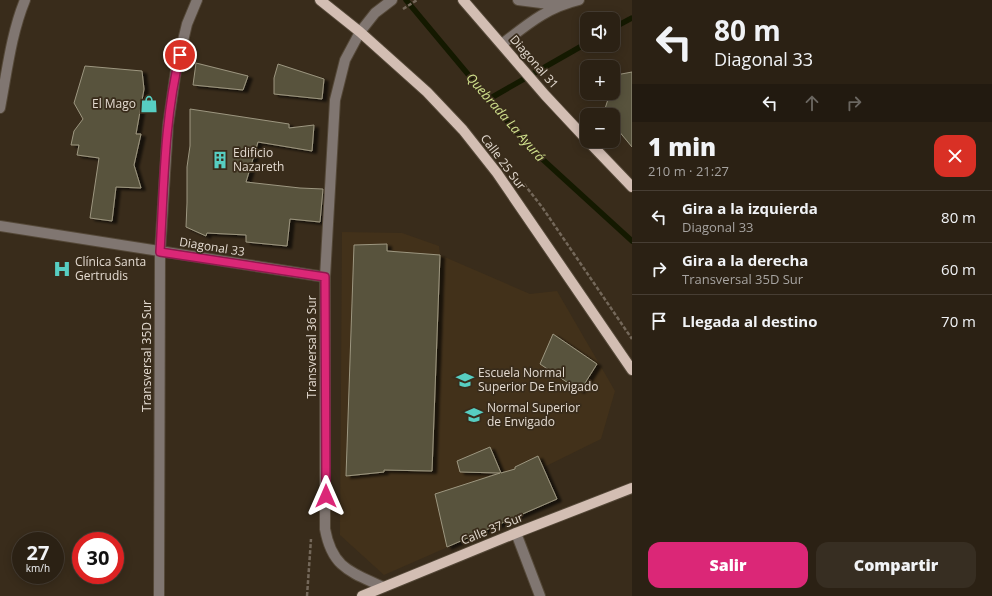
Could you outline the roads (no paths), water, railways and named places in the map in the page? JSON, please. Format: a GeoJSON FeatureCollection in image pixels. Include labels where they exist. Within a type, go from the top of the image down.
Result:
{"type":"FeatureCollection","features":[{"type":"Feature","properties":{"kind":"main road","name":"Calle 25 Sur"},"geometry":{"type":"LineString","coordinates":[[320,0],[360,32],[427,92],[463,130],[497,173],[632,370]]}},
{"type":"Feature","properties":{"kind":"main road","name":"Diagonal 31"},"geometry":{"type":"LineString","coordinates":[[463,0],[504,46],[522,69],[580,131]]}},
{"type":"Feature","properties":{"kind":"main road","name":"Diagonal 31"},"geometry":{"type":"LineString","coordinates":[[595,148],[632,187]]}},
{"type":"Feature","properties":{"kind":"main road","name":"Calle 37 Sur"},"geometry":{"type":"LineString","coordinates":[[362,596],[516,533],[632,488]]}},
{"type":"Feature","properties":{"kind":"street"},"geometry":{"type":"LineString","coordinates":[[0,108],[12,47],[25,0]]}},
{"type":"Feature","properties":{"kind":"street","name":"Transversal 35D Sur"},"geometry":{"type":"LineString","coordinates":[[159,596],[160,252],[168,125],[176,70],[187,24],[197,0]]}},
{"type":"Feature","properties":{"kind":"street","name":"Transversal 36 Sur"},"geometry":{"type":"LineString","coordinates":[[383,587],[356,574],[342,565],[333,555],[326,536],[325,277],[335,100],[345,60],[360,32],[375,13],[392,0]]}},
{"type":"Feature","properties":{"kind":"street"},"geometry":{"type":"LineString","coordinates":[[518,0],[550,4],[564,4]]}},
{"type":"Feature","properties":{"kind":"street"},"geometry":{"type":"LineString","coordinates":[[504,46],[540,15],[564,4],[579,0]]}},
{"type":"Feature","properties":{"kind":"street","name":"Diagonal 33"},"geometry":{"type":"LineString","coordinates":[[0,226],[325,277]]}},
{"type":"Feature","properties":{"kind":"street"},"geometry":{"type":"LineString","coordinates":[[516,533],[540,596]]}},
{"type":"Feature","properties":{"kind":"waterway","name":"Quebrada La Ayurá"},"geometry":{"type":"LineString","coordinates":[[406,0],[528,146],[632,241]]}},
{"type":"Feature","properties":{"kind":"waterway"},"geometry":{"type":"LineString","coordinates":[[620,24],[632,18]]}},
{"type":"Feature","properties":{"kind":"waterway"},"geometry":{"type":"LineString","coordinates":[[489,99],[580,47]]}},
{"type":"Feature","properties":{"kind":"place","name":"El Mago"},"geometry":{"type":"Point","coordinates":[149,104]}},
{"type":"Feature","properties":{"kind":"place","name":"Edificio Nazareth"},"geometry":{"type":"Point","coordinates":[220,160]}},
{"type":"Feature","properties":{"kind":"place","name":"Clínica Santa Gertrudis"},"geometry":{"type":"Point","coordinates":[62,269]}},
{"type":"Feature","properties":{"kind":"place","name":"Escuela Normal Superior De Envigado"},"geometry":{"type":"Point","coordinates":[465,380]}},
{"type":"Feature","properties":{"kind":"place","name":"Normal Superior de Envigado"},"geometry":{"type":"Point","coordinates":[474,415]}}]}
